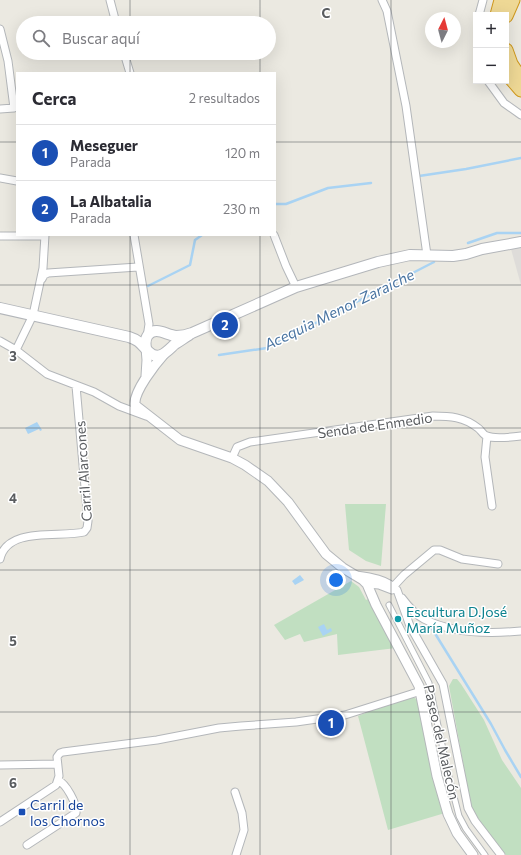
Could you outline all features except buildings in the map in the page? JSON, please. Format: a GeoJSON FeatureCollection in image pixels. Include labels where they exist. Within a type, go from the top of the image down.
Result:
{"type":"FeatureCollection","features":[{"type":"Feature","properties":{"kind":"highway"},"geometry":{"type":"LineString","coordinates":[[498,12],[501,0]]}},
{"type":"Feature","properties":{"kind":"highway"},"geometry":{"type":"LineString","coordinates":[[508,12],[513,0]]}},
{"type":"Feature","properties":{"kind":"highway"},"geometry":{"type":"LineString","coordinates":[[509,58],[521,79]]}},
{"type":"Feature","properties":{"kind":"highway"},"geometry":{"type":"LineString","coordinates":[[509,76],[521,90]]}},
{"type":"Feature","properties":{"kind":"main road"},"geometry":{"type":"LineString","coordinates":[[0,308],[129,338],[140,342],[150,354],[154,356],[161,355],[166,352],[192,333],[296,287],[352,269],[397,257],[410,255],[453,256],[521,242]]}},
{"type":"Feature","properties":{"kind":"main road"},"geometry":{"type":"LineString","coordinates":[[146,348],[145,344],[147,337],[153,332],[162,332],[177,336],[192,333]]}},
{"type":"Feature","properties":{"kind":"main road"},"geometry":{"type":"LineString","coordinates":[[162,332],[169,339],[170,347],[166,352]]}},
{"type":"Feature","properties":{"kind":"main road"},"geometry":{"type":"LineString","coordinates":[[129,338],[147,337]]}},
{"type":"Feature","properties":{"kind":"street"},"geometry":{"type":"LineString","coordinates":[[110,0],[114,16]]}},
{"type":"Feature","properties":{"kind":"street"},"geometry":{"type":"LineString","coordinates":[[382,0],[387,11],[406,106],[426,255]]}},
{"type":"Feature","properties":{"kind":"street"},"geometry":{"type":"LineString","coordinates":[[480,12],[483,0]]}},
{"type":"Feature","properties":{"kind":"street"},"geometry":{"type":"LineString","coordinates":[[0,29],[8,64],[15,108],[0,109]]}},
{"type":"Feature","properties":{"kind":"street"},"geometry":{"type":"LineString","coordinates":[[126,60],[130,72]]}},
{"type":"Feature","properties":{"kind":"street"},"geometry":{"type":"LineString","coordinates":[[490,84],[504,103],[521,115]]}},
{"type":"Feature","properties":{"kind":"street"},"geometry":{"type":"LineString","coordinates":[[0,178],[16,181]]}},
{"type":"Feature","properties":{"kind":"street"},"geometry":{"type":"LineString","coordinates":[[0,236],[16,236]]}},
{"type":"Feature","properties":{"kind":"street"},"geometry":{"type":"LineString","coordinates":[[16,350],[33,315],[44,260],[44,236]]}},
{"type":"Feature","properties":{"kind":"street"},"geometry":{"type":"LineString","coordinates":[[134,236],[149,328],[147,337]]}},
{"type":"Feature","properties":{"kind":"street"},"geometry":{"type":"LineString","coordinates":[[274,236],[296,287]]}},
{"type":"Feature","properties":{"kind":"street"},"geometry":{"type":"LineString","coordinates":[[44,260],[49,269],[57,272]]}},
{"type":"Feature","properties":{"kind":"street"},"geometry":{"type":"LineString","coordinates":[[40,282],[45,274],[57,272],[138,267]]}},
{"type":"Feature","properties":{"kind":"street"},"geometry":{"type":"LineString","coordinates":[[147,316],[153,326],[162,332]]}},
{"type":"Feature","properties":{"kind":"street"},"geometry":{"type":"LineString","coordinates":[[0,341],[16,350],[47,374],[94,392],[119,406],[149,417]]}},
{"type":"Feature","properties":{"kind":"street"},"geometry":{"type":"LineString","coordinates":[[145,380],[147,360],[146,348]]}},
{"type":"Feature","properties":{"kind":"street"},"geometry":{"type":"LineString","coordinates":[[119,406],[127,405],[136,398],[153,367],[166,352]]}},
{"type":"Feature","properties":{"kind":"street","name":"Carril Alarcones"},"geometry":{"type":"LineString","coordinates":[[0,559],[5,549],[14,541],[21,538],[79,533],[84,532],[87,528],[88,521],[76,386]]}},
{"type":"Feature","properties":{"kind":"street"},"geometry":{"type":"LineString","coordinates":[[136,398],[136,405],[149,417],[180,440],[232,458],[268,481],[296,512],[326,554],[343,568],[367,584],[376,605],[417,682],[437,776],[448,814],[456,833],[472,855]]}},
{"type":"Feature","properties":{"kind":"street","name":"Senda de Enmedio"},"geometry":{"type":"LineString","coordinates":[[232,458],[237,447],[250,442],[433,416],[450,416],[466,420],[479,428],[487,436]]}},
{"type":"Feature","properties":{"kind":"street"},"geometry":{"type":"LineString","coordinates":[[492,506],[485,457],[487,436],[502,438],[521,436]]}},
{"type":"Feature","properties":{"kind":"street"},"geometry":{"type":"LineString","coordinates":[[392,588],[404,575],[434,550],[440,550],[462,559],[498,564]]}},
{"type":"Feature","properties":{"kind":"street"},"geometry":{"type":"LineString","coordinates":[[354,574],[376,578],[397,590],[410,626],[443,684],[468,808],[475,821],[502,855]]}},
{"type":"Feature","properties":{"kind":"street"},"geometry":{"type":"LineString","coordinates":[[367,584],[392,588]]}},
{"type":"Feature","properties":{"kind":"street"},"geometry":{"type":"LineString","coordinates":[[399,595],[423,619]]}},
{"type":"Feature","properties":{"kind":"street","name":"Paseo del Malecón"},"geometry":{"type":"LineString","coordinates":[[389,605],[429,682],[448,774],[459,816],[466,829],[485,855]]}},
{"type":"Feature","properties":{"kind":"street"},"geometry":{"type":"LineString","coordinates":[[410,626],[410,622],[413,619],[423,619],[453,629],[480,633],[498,634],[521,631]]}},
{"type":"Feature","properties":{"kind":"street"},"geometry":{"type":"LineString","coordinates":[[0,822],[56,785],[58,780],[58,755],[64,752],[157,740],[219,728],[296,722],[345,715],[420,691]]}},
{"type":"Feature","properties":{"kind":"street"},"geometry":{"type":"LineString","coordinates":[[0,765],[57,764]]}},
{"type":"Feature","properties":{"kind":"street"},"geometry":{"type":"LineString","coordinates":[[28,845],[76,813],[76,807],[67,789],[62,782],[58,780]]}},
{"type":"Feature","properties":{"kind":"street"},"geometry":{"type":"LineString","coordinates":[[235,792],[242,813],[244,830],[236,855]]}},
{"type":"Feature","properties":{"kind":"shaded area"},"geometry":{"type":"Polygon","coordinates":[[[521,247],[521,285],[511,249],[521,247]]]}},
{"type":"Feature","properties":{"kind":"green space"},"geometry":{"type":"Polygon","coordinates":[[[345,504],[386,504],[381,566],[366,561],[349,550],[345,504]]]}},
{"type":"Feature","properties":{"kind":"green space"},"geometry":{"type":"Polygon","coordinates":[[[351,581],[359,587],[366,600],[370,598],[396,648],[338,655],[337,634],[304,642],[300,634],[285,640],[274,625],[351,581]]]}},
{"type":"Feature","properties":{"kind":"green space"},"geometry":{"type":"Polygon","coordinates":[[[453,679],[457,679],[461,684],[484,720],[502,760],[521,788],[521,855],[506,855],[478,820],[471,806],[449,686],[453,679]]]}},
{"type":"Feature","properties":{"kind":"green space"},"geometry":{"type":"Polygon","coordinates":[[[408,696],[415,698],[419,702],[445,813],[388,830],[358,716],[408,696]]]}},
{"type":"Feature","properties":{"kind":"water"},"geometry":{"type":"Polygon","coordinates":[[[37,422],[42,430],[40,431],[39,429],[28,434],[25,428],[37,422]]]}},
{"type":"Feature","properties":{"kind":"water"},"geometry":{"type":"Polygon","coordinates":[[[300,575],[304,580],[295,585],[292,581],[300,575]]]}},
{"type":"Feature","properties":{"kind":"water"},"geometry":{"type":"Polygon","coordinates":[[[324,624],[327,630],[331,628],[332,631],[323,636],[318,627],[324,624]]]}},
{"type":"Feature","properties":{"kind":"waterway"},"geometry":{"type":"LineString","coordinates":[[419,176],[466,169],[521,158]]}},
{"type":"Feature","properties":{"kind":"waterway"},"geometry":{"type":"LineString","coordinates":[[276,204],[286,204],[328,188],[371,183]]}},
{"type":"Feature","properties":{"kind":"waterway","name":"Acequia Menor Zaraiche"},"geometry":{"type":"LineString","coordinates":[[468,243],[497,233],[521,233]]}},
{"type":"Feature","properties":{"kind":"waterway"},"geometry":{"type":"LineString","coordinates":[[148,286],[190,265],[195,240],[201,236]]}},
{"type":"Feature","properties":{"kind":"waterway","name":"Acequia Menor Zaraiche"},"geometry":{"type":"LineString","coordinates":[[219,355],[267,348],[434,262]]}},
{"type":"Feature","properties":{"kind":"waterway"},"geometry":{"type":"LineString","coordinates":[[431,627],[491,724],[521,777]]}},
{"type":"Feature","properties":{"kind":"place","name":"La Albatalia"},"geometry":{"type":"Point","coordinates":[225,325]}},
{"type":"Feature","properties":{"kind":"place","name":"Escultura D.José María Muñoz"},"geometry":{"type":"Point","coordinates":[398,619]}},
{"type":"Feature","properties":{"kind":"place","name":"Meseguer"},"geometry":{"type":"Point","coordinates":[331,723]}},
{"type":"Feature","properties":{"kind":"place","name":"Carril de los Chornos"},"geometry":{"type":"Point","coordinates":[22,812]}}]}
